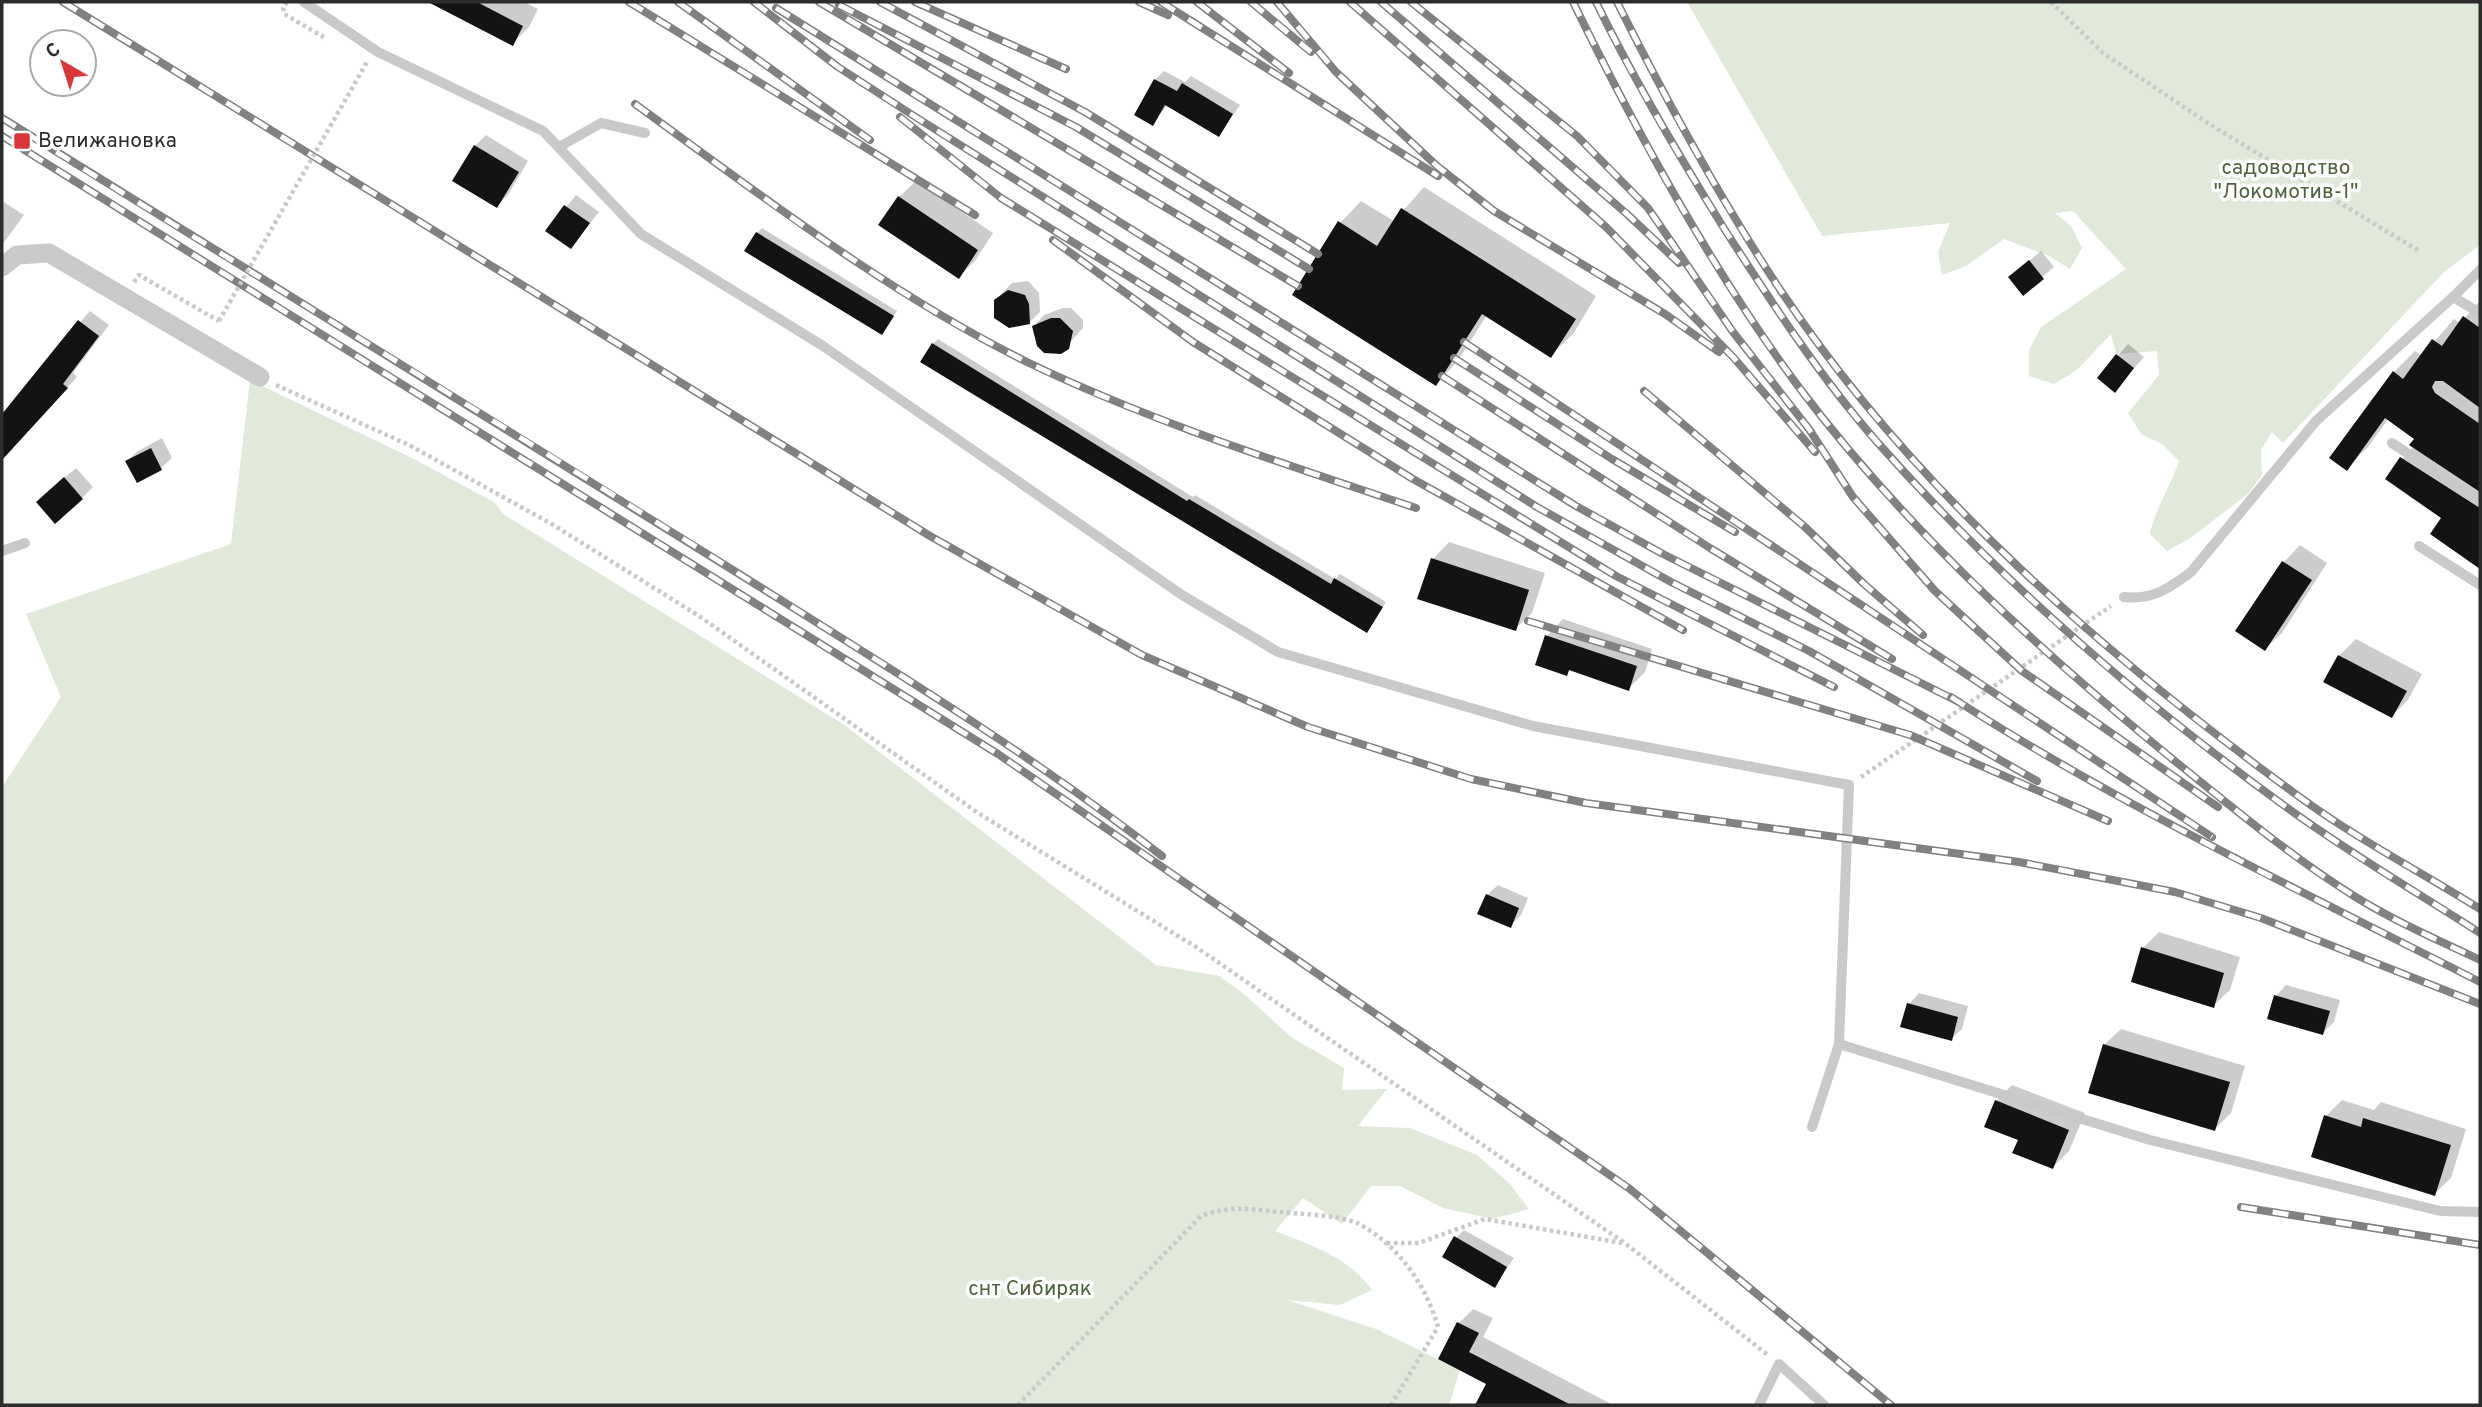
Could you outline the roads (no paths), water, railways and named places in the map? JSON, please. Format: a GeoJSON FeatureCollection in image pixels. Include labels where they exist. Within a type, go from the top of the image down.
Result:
{"type":"FeatureCollection","features":[{"type":"Feature","properties":{"kind":"street"},"geometry":{"type":"LineString","coordinates":[[2,267],[17,254],[49,253],[260,377]]}},
{"type":"Feature","properties":{"kind":"lane"},"geometry":{"type":"LineString","coordinates":[[304,2],[378,52],[543,131],[641,234],[823,346],[1182,594],[1278,652],[1533,726],[1849,785],[1839,1044],[1812,1127]]}},
{"type":"Feature","properties":{"kind":"lane"},"geometry":{"type":"LineString","coordinates":[[559,147],[601,123],[645,133]]}},
{"type":"Feature","properties":{"kind":"lane"},"geometry":{"type":"LineString","coordinates":[[2124,597],[2144,599],[2165,592],[2191,572],[2316,421],[2480,271]]}},
{"type":"Feature","properties":{"kind":"lane"},"geometry":{"type":"LineString","coordinates":[[2453,297],[2480,313]]}},
{"type":"Feature","properties":{"kind":"lane"},"geometry":{"type":"LineString","coordinates":[[2440,387],[2480,417]]}},
{"type":"Feature","properties":{"kind":"lane"},"geometry":{"type":"LineString","coordinates":[[2392,443],[2480,501]]}},
{"type":"Feature","properties":{"kind":"lane"},"geometry":{"type":"LineString","coordinates":[[2,551],[25,543]]}},
{"type":"Feature","properties":{"kind":"lane"},"geometry":{"type":"LineString","coordinates":[[2419,546],[2480,585]]}},
{"type":"Feature","properties":{"kind":"lane"},"geometry":{"type":"LineString","coordinates":[[1839,1044],[2150,1140],[2440,1211],[2480,1212]]}},
{"type":"Feature","properties":{"kind":"lane"},"geometry":{"type":"LineString","coordinates":[[1759,1405],[1779,1364],[1824,1405]]}},
{"type":"Feature","properties":{"kind":"railway"},"geometry":{"type":"LineString","coordinates":[[63,2],[930,536],[1142,655],[1308,727],[1471,779],[1586,803],[2019,862],[2175,892],[2261,918],[2480,1004]]}},
{"type":"Feature","properties":{"kind":"railway"},"geometry":{"type":"LineString","coordinates":[[629,2],[975,215]]}},
{"type":"Feature","properties":{"kind":"railway"},"geometry":{"type":"LineString","coordinates":[[678,2],[870,140]]}},
{"type":"Feature","properties":{"kind":"railway"},"geometry":{"type":"LineString","coordinates":[[754,2],[838,67],[1537,507],[1671,582],[1809,651],[2037,781]]}},
{"type":"Feature","properties":{"kind":"railway"},"geometry":{"type":"LineString","coordinates":[[819,2],[1298,286]]}},
{"type":"Feature","properties":{"kind":"railway"},"geometry":{"type":"LineString","coordinates":[[880,2],[1085,112],[1318,254]]}},
{"type":"Feature","properties":{"kind":"railway"},"geometry":{"type":"LineString","coordinates":[[915,2],[1066,69]]}},
{"type":"Feature","properties":{"kind":"railway"},"geometry":{"type":"LineString","coordinates":[[1139,2],[1168,15]]}},
{"type":"Feature","properties":{"kind":"railway"},"geometry":{"type":"LineString","coordinates":[[1161,2],[1438,176]]}},
{"type":"Feature","properties":{"kind":"railway"},"geometry":{"type":"LineString","coordinates":[[1197,2],[1289,73]]}},
{"type":"Feature","properties":{"kind":"railway"},"geometry":{"type":"LineString","coordinates":[[1251,2],[1311,52]]}},
{"type":"Feature","properties":{"kind":"railway"},"geometry":{"type":"LineString","coordinates":[[1277,2],[1336,72],[1437,166],[1494,211],[1665,314],[1719,352]]}},
{"type":"Feature","properties":{"kind":"railway"},"geometry":{"type":"LineString","coordinates":[[1350,2],[1606,227],[1733,357],[1815,452]]}},
{"type":"Feature","properties":{"kind":"railway"},"geometry":{"type":"LineString","coordinates":[[1381,2],[1627,214],[1679,263]]}},
{"type":"Feature","properties":{"kind":"railway"},"geometry":{"type":"LineString","coordinates":[[1411,2],[1577,136],[1648,208],[1733,332],[1809,429],[1853,497],[1935,591],[2022,671],[2218,807]]}},
{"type":"Feature","properties":{"kind":"railway"},"geometry":{"type":"LineString","coordinates":[[1573,2],[1649,150],[1735,295],[1798,386],[1840,439],[1930,540],[1978,588],[2078,679],[2266,834],[2369,905],[2480,960]]}},
{"type":"Feature","properties":{"kind":"railway"},"geometry":{"type":"LineString","coordinates":[[1596,2],[1674,146],[1779,312],[1816,366],[1857,418],[1925,494],[1973,544],[2075,639],[2182,728],[2316,828],[2480,933]]}},
{"type":"Feature","properties":{"kind":"railway"},"geometry":{"type":"LineString","coordinates":[[1617,2],[1694,149],[1781,291],[1834,365],[1953,503],[2018,567],[2086,628],[2228,744],[2344,827],[2480,909]]}},
{"type":"Feature","properties":{"kind":"railway"},"geometry":{"type":"LineString","coordinates":[[839,5],[1076,127],[1309,269]]}},
{"type":"Feature","properties":{"kind":"railway"},"geometry":{"type":"LineString","coordinates":[[776,8],[1576,506],[1663,554],[1959,702]]}},
{"type":"Feature","properties":{"kind":"railway"},"geometry":{"type":"LineString","coordinates":[[635,104],[876,275],[977,336],[1029,363],[1172,424],[1416,508]]}},
{"type":"Feature","properties":{"kind":"railway"},"geometry":{"type":"LineString","coordinates":[[900,117],[1001,198],[1616,576],[1834,687]]}},
{"type":"Feature","properties":{"kind":"railway"},"geometry":{"type":"LineString","coordinates":[[2,118],[899,674],[1059,780],[1162,856]]}},
{"type":"Feature","properties":{"kind":"railway"},"geometry":{"type":"LineString","coordinates":[[2,136],[998,754],[1630,1189],[1891,1405]]}},
{"type":"Feature","properties":{"kind":"railway"},"geometry":{"type":"LineString","coordinates":[[1053,240],[1193,342],[1413,479],[1683,630]]}},
{"type":"Feature","properties":{"kind":"railway"},"geometry":{"type":"LineString","coordinates":[[1464,342],[2212,837]]}},
{"type":"Feature","properties":{"kind":"railway"},"geometry":{"type":"LineString","coordinates":[[1454,358],[1612,459],[1735,532]]}},
{"type":"Feature","properties":{"kind":"railway"},"geometry":{"type":"LineString","coordinates":[[1442,376],[1710,548],[1892,659]]}},
{"type":"Feature","properties":{"kind":"railway"},"geometry":{"type":"LineString","coordinates":[[1644,391],[1805,527],[1864,584],[1923,635]]}},
{"type":"Feature","properties":{"kind":"railway"},"geometry":{"type":"LineString","coordinates":[[1528,621],[1910,735],[2108,821]]}},
{"type":"Feature","properties":{"kind":"railway"},"geometry":{"type":"LineString","coordinates":[[1951,697],[2015,737],[2146,811],[2480,982]]}},
{"type":"Feature","properties":{"kind":"railway"},"geometry":{"type":"LineString","coordinates":[[2241,1207],[2480,1245]]}},
{"type":"Feature","properties":{"kind":"place","name":"Велижановка"},"geometry":{"type":"Point","coordinates":[22,141]}},
{"type":"Feature","properties":{"kind":"park label","name":"садоводство \"Локомотив-1\""},"geometry":{"type":"Point","coordinates":[2286,180]}},
{"type":"Feature","properties":{"kind":"park label","name":"снт Сибиряк"},"geometry":{"type":"Point","coordinates":[1030,1289]}}]}
